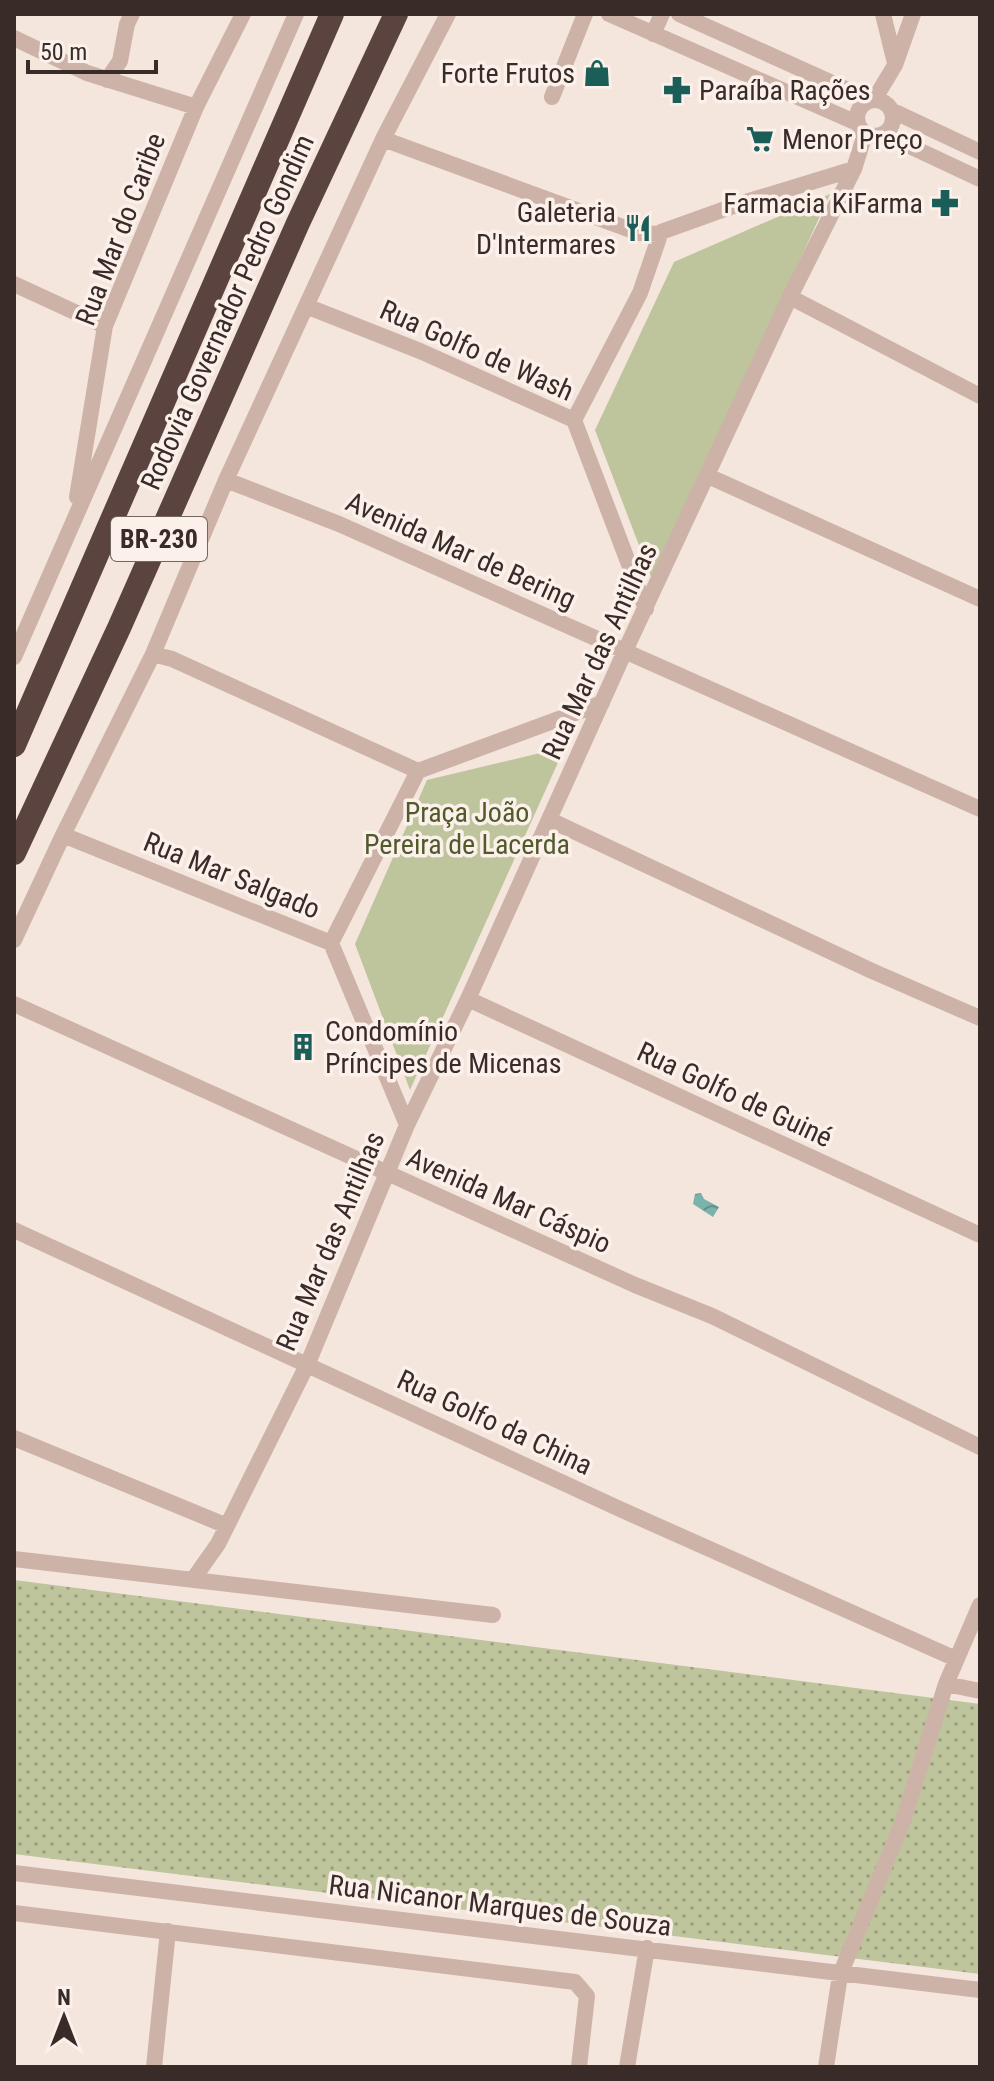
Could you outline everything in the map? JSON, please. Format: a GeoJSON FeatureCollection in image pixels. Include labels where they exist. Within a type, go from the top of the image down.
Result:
{"type":"FeatureCollection","features":[{"type":"Feature","properties":{"kind":"highway","name":"Rodovia Governador Pedro Gondim"},"geometry":{"type":"LineString","coordinates":[[14,745],[332,14]]}},
{"type":"Feature","properties":{"kind":"highway","name":"Rodovia Governador Pedro Gondim"},"geometry":{"type":"LineString","coordinates":[[14,853],[119,628],[298,223],[396,14]]}},
{"type":"Feature","properties":{"kind":"street"},"geometry":{"type":"LineString","coordinates":[[107,80],[120,61],[132,14]]}},
{"type":"Feature","properties":{"kind":"street","name":"Rua Mar do Caribe"},"geometry":{"type":"LineString","coordinates":[[73,522],[105,326],[196,107],[243,14]]}},
{"type":"Feature","properties":{"kind":"street"},"geometry":{"type":"LineString","coordinates":[[14,657],[296,14]]}},
{"type":"Feature","properties":{"kind":"street"},"geometry":{"type":"LineString","coordinates":[[552,97],[585,14]]}},
{"type":"Feature","properties":{"kind":"street"},"geometry":{"type":"LineString","coordinates":[[609,14],[980,179]]}},
{"type":"Feature","properties":{"kind":"street"},"geometry":{"type":"LineString","coordinates":[[653,34],[662,14]]}},
{"type":"Feature","properties":{"kind":"street"},"geometry":{"type":"LineString","coordinates":[[679,14],[980,152]]}},
{"type":"Feature","properties":{"kind":"street"},"geometry":{"type":"LineString","coordinates":[[883,14],[895,65]]}},
{"type":"Feature","properties":{"kind":"street"},"geometry":{"type":"LineString","coordinates":[[881,104],[913,14]]}},
{"type":"Feature","properties":{"kind":"street"},"geometry":{"type":"LineString","coordinates":[[14,940],[153,654],[226,480],[383,139],[449,15]]}},
{"type":"Feature","properties":{"kind":"street"},"geometry":{"type":"LineString","coordinates":[[14,38],[107,80],[196,107]]}},
{"type":"Feature","properties":{"kind":"street"},"geometry":{"type":"LineString","coordinates":[[870,132],[858,111],[863,104],[881,104]]}},
{"type":"Feature","properties":{"kind":"street"},"geometry":{"type":"LineString","coordinates":[[870,132],[893,122],[881,104]]}},
{"type":"Feature","properties":{"kind":"street","name":"Rua Mar das Antilhas"},"geometry":{"type":"LineString","coordinates":[[194,1578],[210,1558],[227,1526],[308,1363],[407,1125],[468,999],[790,297],[870,132]]}},
{"type":"Feature","properties":{"kind":"street"},"geometry":{"type":"LineString","coordinates":[[383,139],[639,233],[660,234],[739,204],[854,169]]}},
{"type":"Feature","properties":{"kind":"street"},"geometry":{"type":"LineString","coordinates":[[574,420],[640,293],[660,234]]}},
{"type":"Feature","properties":{"kind":"street"},"geometry":{"type":"LineString","coordinates":[[14,284],[105,326]]}},
{"type":"Feature","properties":{"kind":"street"},"geometry":{"type":"LineString","coordinates":[[790,297],[980,396]]}},
{"type":"Feature","properties":{"kind":"street","name":"Rua Golfo de Wash"},"geometry":{"type":"LineString","coordinates":[[306,306],[420,351],[574,420],[646,609]]}},
{"type":"Feature","properties":{"kind":"street"},"geometry":{"type":"LineString","coordinates":[[708,476],[980,599]]}},
{"type":"Feature","properties":{"kind":"street","name":"Avenida Mar de Bering"},"geometry":{"type":"LineString","coordinates":[[226,480],[339,524],[980,809]]}},
{"type":"Feature","properties":{"kind":"street"},"geometry":{"type":"LineString","coordinates":[[153,654],[172,659],[418,771]]}},
{"type":"Feature","properties":{"kind":"street"},"geometry":{"type":"LineString","coordinates":[[331,943],[418,771],[602,703]]}},
{"type":"Feature","properties":{"kind":"street"},"geometry":{"type":"LineString","coordinates":[[550,820],[872,971],[980,1018]]}},
{"type":"Feature","properties":{"kind":"street","name":"Rua Mar Salgado"},"geometry":{"type":"LineString","coordinates":[[63,835],[331,943],[407,1125]]}},
{"type":"Feature","properties":{"kind":"street","name":"Rua Golfo de Guiné"},"geometry":{"type":"LineString","coordinates":[[468,999],[980,1235]]}},
{"type":"Feature","properties":{"kind":"street","name":"Avenida Mar Cáspio"},"geometry":{"type":"LineString","coordinates":[[14,1004],[635,1285],[712,1316],[980,1447]]}},
{"type":"Feature","properties":{"kind":"street","name":"Rua Golfo da China"},"geometry":{"type":"LineString","coordinates":[[14,1230],[622,1510],[956,1659]]}},
{"type":"Feature","properties":{"kind":"street"},"geometry":{"type":"LineString","coordinates":[[14,1438],[227,1526]]}},
{"type":"Feature","properties":{"kind":"street"},"geometry":{"type":"LineString","coordinates":[[14,1559],[493,1615]]}},
{"type":"Feature","properties":{"kind":"street"},"geometry":{"type":"LineString","coordinates":[[826,2067],[840,1975],[903,1821],[946,1684],[980,1605]]}},
{"type":"Feature","properties":{"kind":"street"},"geometry":{"type":"LineString","coordinates":[[946,1684],[980,1691]]}},
{"type":"Feature","properties":{"kind":"street","name":"Rua Nicanor Marques de Souza"},"geometry":{"type":"LineString","coordinates":[[14,1873],[980,1990]]}},
{"type":"Feature","properties":{"kind":"street"},"geometry":{"type":"LineString","coordinates":[[14,1913],[575,1982],[587,1996],[579,2067]]}},
{"type":"Feature","properties":{"kind":"street"},"geometry":{"type":"LineString","coordinates":[[154,2067],[168,1931]]}},
{"type":"Feature","properties":{"kind":"street"},"geometry":{"type":"LineString","coordinates":[[627,2067],[647,1948]]}},
{"type":"Feature","properties":{"kind":"green space"},"geometry":{"type":"Polygon","coordinates":[[[830,194],[653,582],[595,430],[674,262],[830,194]]]}},
{"type":"Feature","properties":{"kind":"green space","name":"Praça João Pereira de Lacerda"},"geometry":{"type":"Polygon","coordinates":[[[565,747],[410,1090],[355,944],[427,780],[565,747]]]}},
{"type":"Feature","properties":{"kind":"green space"},"geometry":{"type":"Polygon","coordinates":[[[14,1580],[980,1704],[980,1974],[14,1854],[14,1580]]]}},
{"type":"Feature","properties":{"kind":"water"},"geometry":{"type":"Polygon","coordinates":[[[701,1193],[704,1199],[719,1207],[713,1217],[693,1204],[695,1194],[701,1193]]]}},
{"type":"Feature","properties":{"kind":"place","name":"Forte Frutos"},"geometry":{"type":"Point","coordinates":[597,73]}},
{"type":"Feature","properties":{"kind":"place","name":"Paraíba Rações"},"geometry":{"type":"Point","coordinates":[677,90]}},
{"type":"Feature","properties":{"kind":"place","name":"Menor Preço"},"geometry":{"type":"Point","coordinates":[760,139]}},
{"type":"Feature","properties":{"kind":"place","name":"Farmacia KiFarma"},"geometry":{"type":"Point","coordinates":[945,203]}},
{"type":"Feature","properties":{"kind":"place","name":"Galeteria D'Intermares"},"geometry":{"type":"Point","coordinates":[638,228]}},
{"type":"Feature","properties":{"kind":"place","name":"Condomínio Príncipes de Micenas"},"geometry":{"type":"Point","coordinates":[303,1047]}}]}
